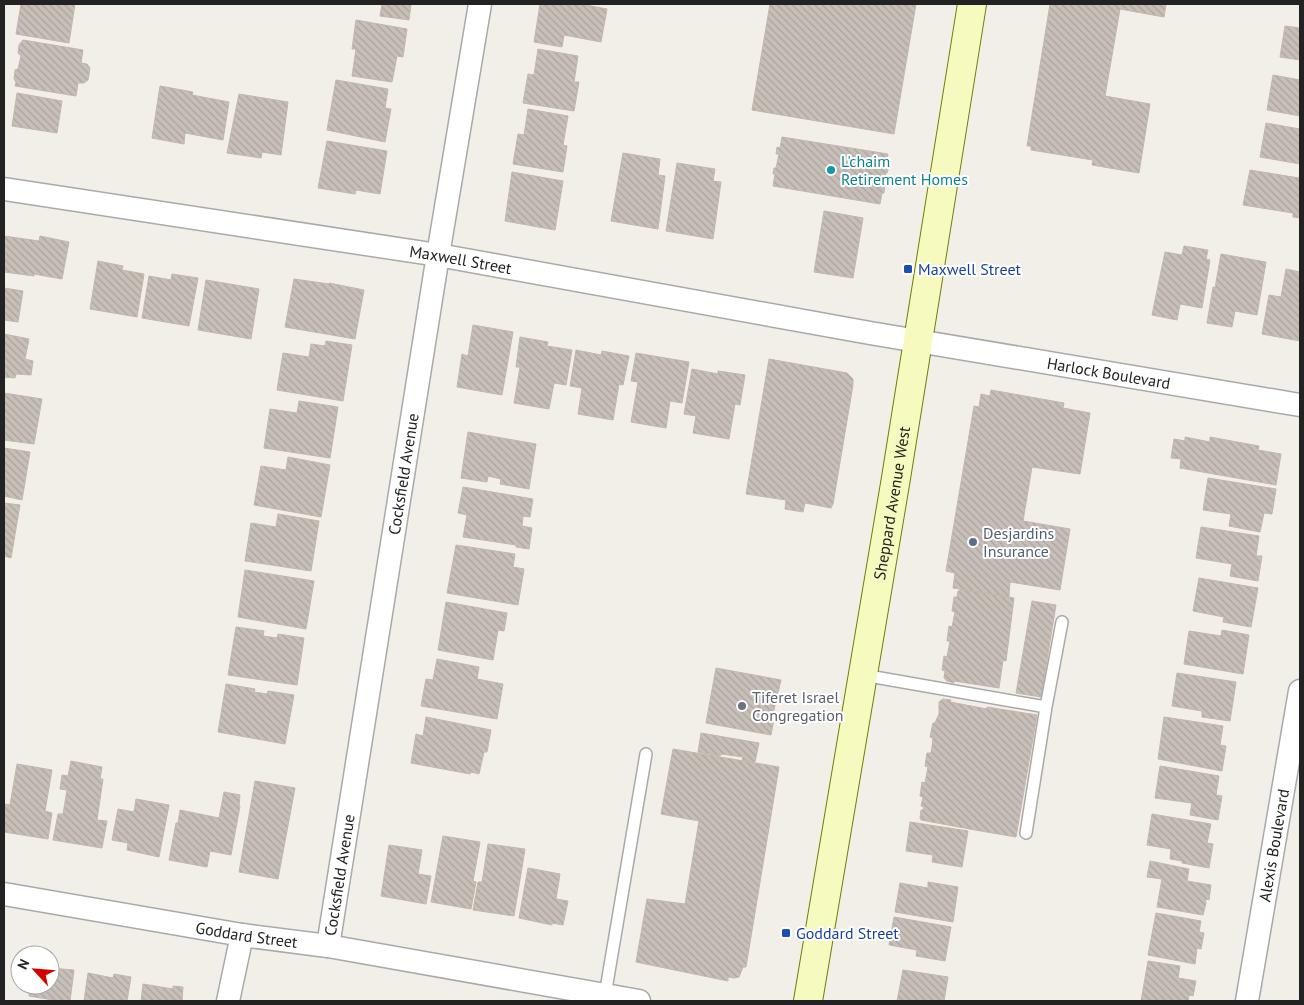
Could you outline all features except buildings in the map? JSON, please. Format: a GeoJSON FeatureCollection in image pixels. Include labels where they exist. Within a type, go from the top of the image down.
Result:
{"type":"FeatureCollection","features":[{"type":"Feature","properties":{"kind":"main road","name":"Sheppard Avenue West"},"geometry":{"type":"LineString","coordinates":[[808,1001],[972,4]]}},
{"type":"Feature","properties":{"kind":"street","name":"Cocksfield Avenue"},"geometry":{"type":"LineString","coordinates":[[328,946],[438,254],[480,4]]}},
{"type":"Feature","properties":{"kind":"street","name":"Maxwell Street"},"geometry":{"type":"LineString","coordinates":[[4,189],[438,254],[917,341]]}},
{"type":"Feature","properties":{"kind":"street","name":"Harlock Boulevard"},"geometry":{"type":"LineString","coordinates":[[917,341],[1300,405]]}},
{"type":"Feature","properties":{"kind":"street","name":"Alexis Boulevard"},"geometry":{"type":"LineString","coordinates":[[1247,1001],[1300,691]]}},
{"type":"Feature","properties":{"kind":"street","name":"Goddard Street"},"geometry":{"type":"LineString","coordinates":[[4,894],[242,935],[328,946],[598,997],[639,1001]]}},
{"type":"Feature","properties":{"kind":"street"},"geometry":{"type":"LineString","coordinates":[[228,1001],[242,935]]}},
{"type":"Feature","properties":{"kind":"lane"},"geometry":{"type":"LineString","coordinates":[[1026,833],[1062,622]]}},
{"type":"Feature","properties":{"kind":"lane"},"geometry":{"type":"LineString","coordinates":[[863,675],[1046,707]]}},
{"type":"Feature","properties":{"kind":"lane"},"geometry":{"type":"LineString","coordinates":[[598,997],[646,754]]}},
{"type":"Feature","properties":{"kind":"place","name":"L'chaim Retirement Homes"},"geometry":{"type":"Point","coordinates":[831,170]}},
{"type":"Feature","properties":{"kind":"place","name":"Maxwell Street"},"geometry":{"type":"Point","coordinates":[908,269]}},
{"type":"Feature","properties":{"kind":"place","name":"Desjardins Insurance"},"geometry":{"type":"Point","coordinates":[973,542]}},
{"type":"Feature","properties":{"kind":"place","name":"Tiferet Israel Congregation"},"geometry":{"type":"Point","coordinates":[742,706]}},
{"type":"Feature","properties":{"kind":"place","name":"Goddard Street"},"geometry":{"type":"Point","coordinates":[786,933]}}]}
